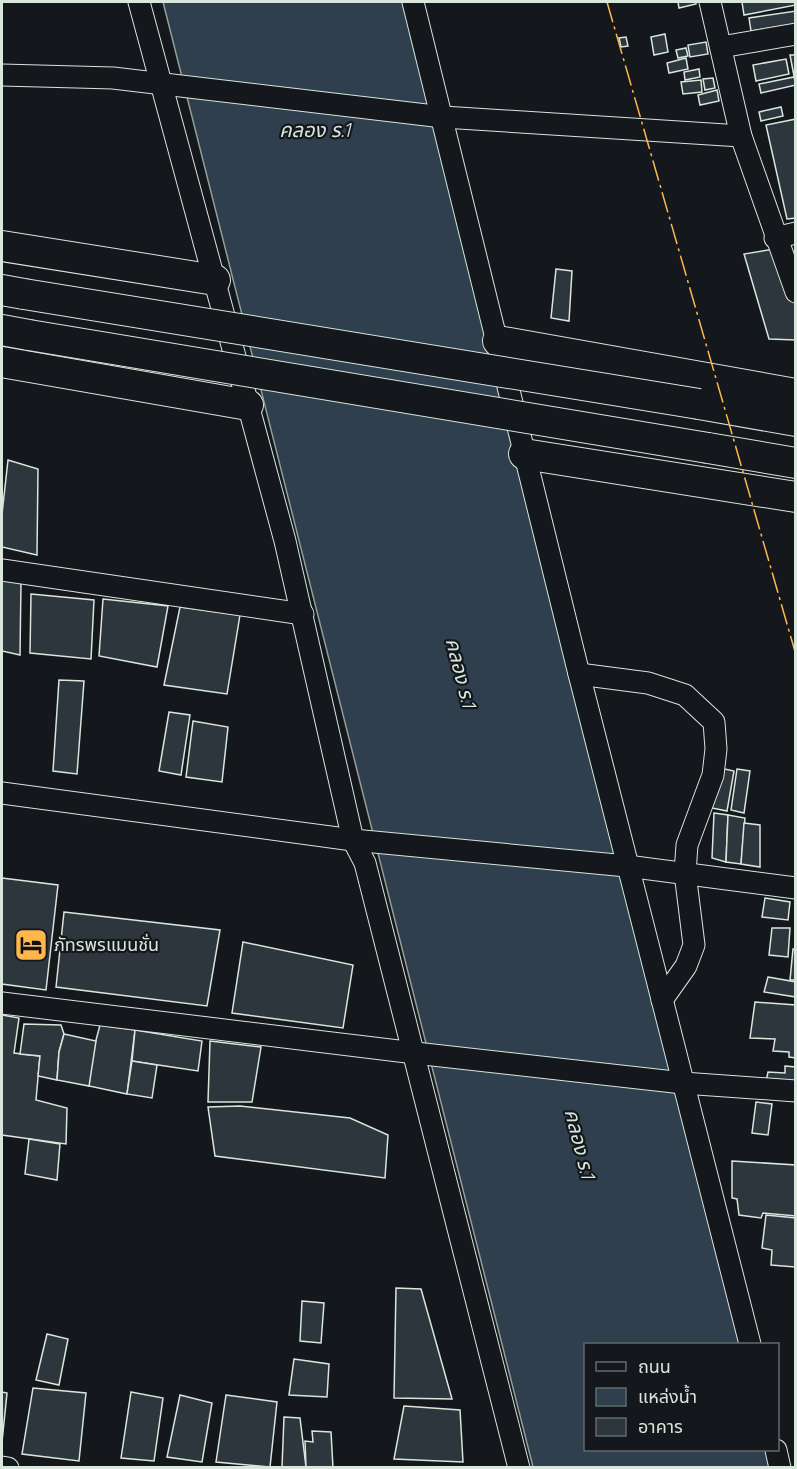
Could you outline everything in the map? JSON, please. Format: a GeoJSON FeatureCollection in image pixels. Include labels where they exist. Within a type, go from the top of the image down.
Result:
{"type":"FeatureCollection","features":[{"type":"Feature","properties":{"kind":"main road"},"geometry":{"type":"LineString","coordinates":[[2,246],[215,280]]}},
{"type":"Feature","properties":{"kind":"main road"},"geometry":{"type":"LineString","coordinates":[[13,292],[795,421]]}},
{"type":"Feature","properties":{"kind":"main road"},"geometry":{"type":"LineString","coordinates":[[15,332],[795,463]]}},
{"type":"Feature","properties":{"kind":"main road"},"geometry":{"type":"LineString","coordinates":[[498,341],[795,394]]}},
{"type":"Feature","properties":{"kind":"main road"},"geometry":{"type":"LineString","coordinates":[[2,362],[249,405]]}},
{"type":"Feature","properties":{"kind":"main road"},"geometry":{"type":"LineString","coordinates":[[524,454],[795,497]]}},
{"type":"Feature","properties":{"kind":"street"},"geometry":{"type":"LineString","coordinates":[[140,2],[303,614],[352,840],[365,863],[424,1053],[519,1467]]}},
{"type":"Feature","properties":{"kind":"street"},"geometry":{"type":"LineString","coordinates":[[413,2],[627,866],[750,1343]]}},
{"type":"Feature","properties":{"kind":"street"},"geometry":{"type":"LineString","coordinates":[[710,2],[741,136],[795,292]]}},
{"type":"Feature","properties":{"kind":"street"},"geometry":{"type":"LineString","coordinates":[[721,47],[795,34]]}},
{"type":"Feature","properties":{"kind":"street"},"geometry":{"type":"LineString","coordinates":[[2,75],[113,78],[443,117],[741,136]]}},
{"type":"Feature","properties":{"kind":"street"},"geometry":{"type":"LineString","coordinates":[[775,238],[795,233]]}},
{"type":"Feature","properties":{"kind":"street"},"geometry":{"type":"LineString","coordinates":[[2,570],[303,614]]}},
{"type":"Feature","properties":{"kind":"street"},"geometry":{"type":"LineString","coordinates":[[579,674],[648,683],[685,695],[714,722],[716,749],[713,775],[687,845],[686,873],[694,945],[686,966],[662,1000]]}},
{"type":"Feature","properties":{"kind":"street"},"geometry":{"type":"LineString","coordinates":[[2,794],[352,840],[627,866],[795,888]]}},
{"type":"Feature","properties":{"kind":"street"},"geometry":{"type":"LineString","coordinates":[[2,1003],[683,1083],[795,1091]]}},
{"type":"Feature","properties":{"kind":"street"},"geometry":{"type":"LineString","coordinates":[[776,1451],[780,1467]]}},
{"type":"Feature","properties":{"kind":"street"},"geometry":{"type":"LineString","coordinates":[[2,1467],[8,1467]]}},
{"type":"Feature","properties":{"kind":"water","name":"คลอง ร.1"},"geometry":{"type":"Polygon","coordinates":[[[163,2],[408,2],[744,1343],[584,1343],[584,1451],[770,1451],[774,1467],[533,1467],[163,2]]]}},
{"type":"Feature","properties":{"kind":"building"},"geometry":{"type":"Polygon","coordinates":[[[678,2],[696,2],[696,4],[679,8],[678,2]]]}},
{"type":"Feature","properties":{"kind":"building"},"geometry":{"type":"Polygon","coordinates":[[[742,2],[796,2],[796,5],[744,15],[742,2]]]}},
{"type":"Feature","properties":{"kind":"building"},"geometry":{"type":"Polygon","coordinates":[[[796,11],[796,24],[751,31],[749,18],[796,11]]]}},
{"type":"Feature","properties":{"kind":"building"},"geometry":{"type":"Polygon","coordinates":[[[665,34],[668,52],[654,55],[651,37],[665,34]]]}},
{"type":"Feature","properties":{"kind":"building"},"geometry":{"type":"Polygon","coordinates":[[[626,37],[628,46],[621,47],[619,38],[626,37]]]}},
{"type":"Feature","properties":{"kind":"building"},"geometry":{"type":"Polygon","coordinates":[[[706,42],[708,54],[690,57],[688,45],[706,42]]]}},
{"type":"Feature","properties":{"kind":"building"},"geometry":{"type":"Polygon","coordinates":[[[686,48],[688,56],[678,58],[676,50],[686,48]]]}},
{"type":"Feature","properties":{"kind":"building"},"geometry":{"type":"Polygon","coordinates":[[[790,55],[796,55],[796,76],[794,76],[790,55]]]}},
{"type":"Feature","properties":{"kind":"building"},"geometry":{"type":"Polygon","coordinates":[[[686,58],[688,69],[669,73],[667,63],[686,58]]]}},
{"type":"Feature","properties":{"kind":"building"},"geometry":{"type":"Polygon","coordinates":[[[786,59],[789,74],[756,81],[753,65],[786,59]]]}},
{"type":"Feature","properties":{"kind":"building"},"geometry":{"type":"Polygon","coordinates":[[[699,69],[700,77],[685,80],[684,72],[699,69]]]}},
{"type":"Feature","properties":{"kind":"building"},"geometry":{"type":"Polygon","coordinates":[[[794,77],[796,85],[761,93],[759,84],[794,77]]]}},
{"type":"Feature","properties":{"kind":"building"},"geometry":{"type":"Polygon","coordinates":[[[713,78],[715,88],[705,90],[703,79],[713,78]]]}},
{"type":"Feature","properties":{"kind":"building"},"geometry":{"type":"Polygon","coordinates":[[[701,80],[702,92],[683,94],[681,82],[701,80]]]}},
{"type":"Feature","properties":{"kind":"building"},"geometry":{"type":"Polygon","coordinates":[[[717,90],[719,101],[700,105],[698,95],[717,90]]]}},
{"type":"Feature","properties":{"kind":"building"},"geometry":{"type":"Polygon","coordinates":[[[781,107],[783,116],[761,121],[759,112],[781,107]]]}},
{"type":"Feature","properties":{"kind":"building"},"geometry":{"type":"Polygon","coordinates":[[[796,119],[796,218],[787,219],[766,125],[796,119]]]}},
{"type":"Feature","properties":{"kind":"building"},"geometry":{"type":"Polygon","coordinates":[[[774,249],[796,307],[796,340],[769,339],[744,254],[774,249]]]}},
{"type":"Feature","properties":{"kind":"building"},"geometry":{"type":"Polygon","coordinates":[[[556,269],[572,271],[569,321],[551,318],[556,269]]]}},
{"type":"Feature","properties":{"kind":"building"},"geometry":{"type":"Polygon","coordinates":[[[8,460],[38,469],[37,555],[2,547],[2,514],[8,460]]]}},
{"type":"Feature","properties":{"kind":"building"},"geometry":{"type":"Polygon","coordinates":[[[2,579],[21,582],[20,655],[2,651],[2,579]]]}},
{"type":"Feature","properties":{"kind":"building"},"geometry":{"type":"Polygon","coordinates":[[[31,594],[94,600],[91,659],[30,653],[31,594]]]}},
{"type":"Feature","properties":{"kind":"building"},"geometry":{"type":"Polygon","coordinates":[[[103,599],[168,606],[157,667],[99,656],[103,599]]]}},
{"type":"Feature","properties":{"kind":"building"},"geometry":{"type":"Polygon","coordinates":[[[180,607],[240,615],[227,694],[164,685],[180,607]]]}},
{"type":"Feature","properties":{"kind":"building"},"geometry":{"type":"Polygon","coordinates":[[[59,680],[84,681],[77,774],[53,771],[59,680]]]}},
{"type":"Feature","properties":{"kind":"building"},"geometry":{"type":"Polygon","coordinates":[[[169,712],[190,715],[181,775],[159,771],[169,712]]]}},
{"type":"Feature","properties":{"kind":"building"},"geometry":{"type":"Polygon","coordinates":[[[193,721],[228,727],[222,782],[186,777],[193,721]]]}},
{"type":"Feature","properties":{"kind":"building"},"geometry":{"type":"Polygon","coordinates":[[[720,768],[734,771],[727,811],[712,808],[720,768]]]}},
{"type":"Feature","properties":{"kind":"building"},"geometry":{"type":"Polygon","coordinates":[[[737,769],[750,771],[744,813],[731,810],[737,769]]]}},
{"type":"Feature","properties":{"kind":"building"},"geometry":{"type":"Polygon","coordinates":[[[714,813],[728,815],[726,862],[712,858],[714,813]]]}},
{"type":"Feature","properties":{"kind":"building"},"geometry":{"type":"Polygon","coordinates":[[[728,815],[745,818],[741,864],[726,862],[728,815]]]}},
{"type":"Feature","properties":{"kind":"building"},"geometry":{"type":"Polygon","coordinates":[[[744,823],[760,825],[760,867],[741,864],[744,823]]]}},
{"type":"Feature","properties":{"kind":"building"},"geometry":{"type":"Polygon","coordinates":[[[2,878],[58,885],[46,990],[2,984],[2,878]]]}},
{"type":"Feature","properties":{"kind":"building"},"geometry":{"type":"Polygon","coordinates":[[[765,898],[790,902],[788,920],[762,917],[765,898]]]}},
{"type":"Feature","properties":{"kind":"building"},"geometry":{"type":"Polygon","coordinates":[[[64,912],[220,930],[207,1006],[56,987],[64,912]]]}},
{"type":"Feature","properties":{"kind":"building"},"geometry":{"type":"Polygon","coordinates":[[[772,928],[790,928],[788,957],[769,955],[772,928]]]}},
{"type":"Feature","properties":{"kind":"building"},"geometry":{"type":"Polygon","coordinates":[[[243,942],[353,965],[343,1028],[232,1013],[243,942]]]}},
{"type":"Feature","properties":{"kind":"building"},"geometry":{"type":"Polygon","coordinates":[[[793,949],[796,949],[796,980],[790,980],[793,949]]]}},
{"type":"Feature","properties":{"kind":"building"},"geometry":{"type":"Polygon","coordinates":[[[768,977],[796,982],[796,997],[764,992],[768,977]]]}},
{"type":"Feature","properties":{"kind":"building"},"geometry":{"type":"Polygon","coordinates":[[[755,1002],[796,1005],[796,1058],[789,1057],[789,1052],[773,1051],[775,1039],[750,1038],[755,1002]]]}},
{"type":"Feature","properties":{"kind":"building"},"geometry":{"type":"Polygon","coordinates":[[[2,1015],[19,1018],[14,1053],[40,1056],[36,1100],[67,1108],[66,1144],[2,1135],[2,1015]]]}},
{"type":"Feature","properties":{"kind":"building"},"geometry":{"type":"Polygon","coordinates":[[[24,1024],[61,1025],[64,1034],[59,1052],[57,1080],[38,1076],[40,1056],[20,1054],[24,1024]]]}},
{"type":"Feature","properties":{"kind":"building"},"geometry":{"type":"Polygon","coordinates":[[[100,1025],[135,1030],[127,1094],[89,1086],[92,1055],[100,1025]]]}},
{"type":"Feature","properties":{"kind":"building"},"geometry":{"type":"Polygon","coordinates":[[[135,1030],[202,1041],[198,1071],[132,1061],[135,1030]]]}},
{"type":"Feature","properties":{"kind":"building"},"geometry":{"type":"Polygon","coordinates":[[[64,1034],[96,1041],[89,1086],[57,1080],[59,1052],[64,1034]]]}},
{"type":"Feature","properties":{"kind":"building"},"geometry":{"type":"Polygon","coordinates":[[[210,1041],[261,1047],[252,1102],[208,1102],[210,1041]]]}},
{"type":"Feature","properties":{"kind":"building"},"geometry":{"type":"Polygon","coordinates":[[[132,1061],[157,1065],[152,1098],[127,1094],[132,1061]]]}},
{"type":"Feature","properties":{"kind":"building"},"geometry":{"type":"Polygon","coordinates":[[[785,1066],[796,1067],[796,1084],[766,1082],[768,1072],[785,1073],[785,1066]]]}},
{"type":"Feature","properties":{"kind":"building"},"geometry":{"type":"Polygon","coordinates":[[[756,1102],[772,1104],[768,1135],[752,1133],[756,1102]]]}},
{"type":"Feature","properties":{"kind":"building"},"geometry":{"type":"Polygon","coordinates":[[[240,1106],[350,1118],[388,1135],[385,1178],[215,1156],[208,1107],[240,1106]]]}},
{"type":"Feature","properties":{"kind":"building"},"geometry":{"type":"Polygon","coordinates":[[[29,1139],[60,1144],[57,1180],[25,1174],[29,1139]]]}},
{"type":"Feature","properties":{"kind":"building"},"geometry":{"type":"Polygon","coordinates":[[[732,1161],[796,1165],[796,1216],[763,1213],[761,1218],[739,1215],[737,1199],[732,1198],[732,1161]]]}},
{"type":"Feature","properties":{"kind":"building"},"geometry":{"type":"Polygon","coordinates":[[[766,1215],[796,1218],[795,1267],[771,1265],[772,1250],[762,1248],[766,1215]]]}},
{"type":"Feature","properties":{"kind":"building"},"geometry":{"type":"Polygon","coordinates":[[[396,1288],[421,1289],[452,1399],[394,1398],[396,1288]]]}},
{"type":"Feature","properties":{"kind":"building"},"geometry":{"type":"Polygon","coordinates":[[[302,1301],[324,1303],[321,1343],[300,1341],[302,1301]]]}},
{"type":"Feature","properties":{"kind":"building"},"geometry":{"type":"Polygon","coordinates":[[[47,1334],[68,1339],[59,1385],[36,1380],[47,1334]]]}},
{"type":"Feature","properties":{"kind":"building"},"geometry":{"type":"Polygon","coordinates":[[[294,1359],[329,1364],[327,1397],[289,1395],[294,1359]]]}},
{"type":"Feature","properties":{"kind":"building"},"geometry":{"type":"Polygon","coordinates":[[[33,1388],[86,1393],[79,1461],[22,1454],[33,1388]]]}},
{"type":"Feature","properties":{"kind":"building"},"geometry":{"type":"Polygon","coordinates":[[[2,1392],[7,1393],[2,1442],[2,1392]]]}},
{"type":"Feature","properties":{"kind":"building"},"geometry":{"type":"Polygon","coordinates":[[[131,1392],[163,1398],[154,1461],[121,1458],[131,1392]]]}},
{"type":"Feature","properties":{"kind":"building"},"geometry":{"type":"Polygon","coordinates":[[[180,1395],[212,1403],[202,1462],[167,1457],[180,1395]]]}},
{"type":"Feature","properties":{"kind":"building"},"geometry":{"type":"Polygon","coordinates":[[[226,1395],[277,1402],[270,1467],[216,1462],[226,1395]]]}},
{"type":"Feature","properties":{"kind":"building"},"geometry":{"type":"Polygon","coordinates":[[[404,1406],[460,1410],[463,1462],[394,1459],[404,1406]]]}},
{"type":"Feature","properties":{"kind":"building"},"geometry":{"type":"Polygon","coordinates":[[[284,1417],[300,1418],[306,1467],[282,1467],[284,1417]]]}},
{"type":"Feature","properties":{"kind":"building"},"geometry":{"type":"Polygon","coordinates":[[[312,1431],[331,1432],[333,1468],[306,1467],[305,1441],[313,1442],[312,1431]]]}},
{"type":"Feature","properties":{"kind":"power"},"geometry":{"type":"LineString","coordinates":[[607,2],[796,655]]}},
{"type":"Feature","properties":{"kind":"place","name":"ภัทรพรแมนชั่น"},"geometry":{"type":"Point","coordinates":[31,945]}}]}
